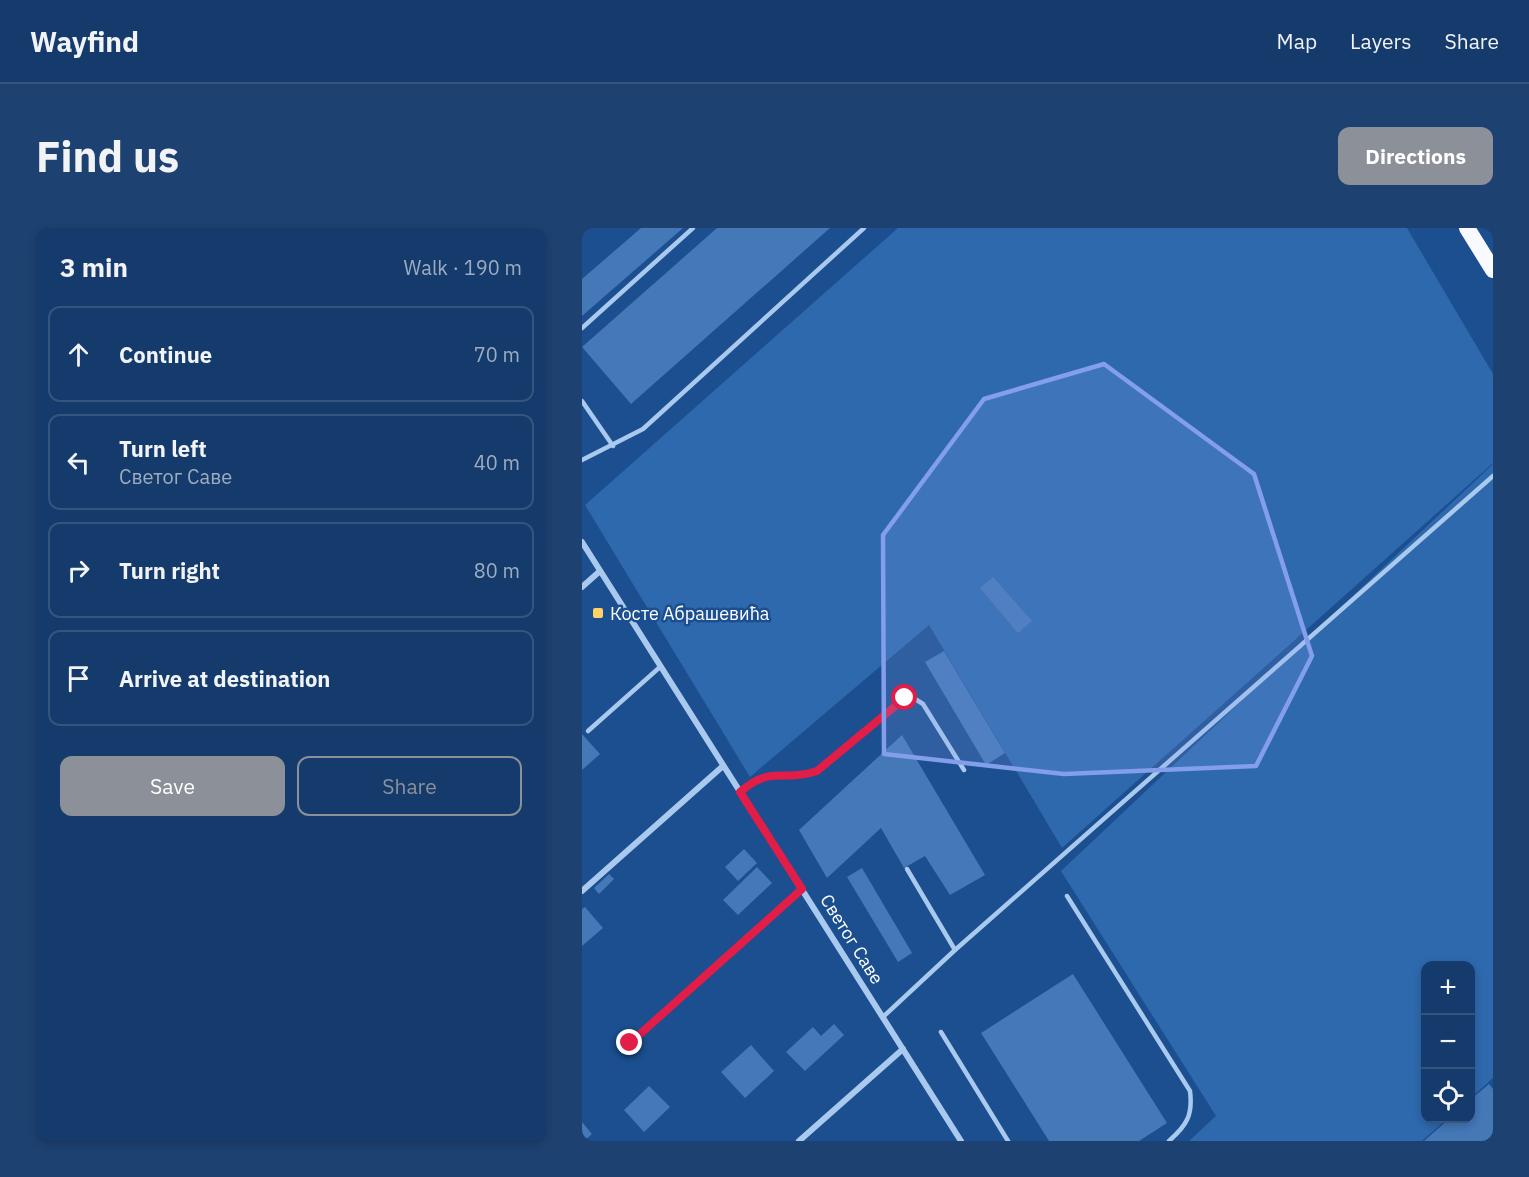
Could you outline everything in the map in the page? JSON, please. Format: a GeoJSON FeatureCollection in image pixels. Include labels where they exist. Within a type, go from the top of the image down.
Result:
{"type":"FeatureCollection","features":[{"type":"Feature","properties":{"kind":"highway"},"geometry":{"type":"LineString","coordinates":[[1467,228],[1493,270]]}},
{"type":"Feature","properties":{"kind":"street","name":"Светог Саве"},"geometry":{"type":"LineString","coordinates":[[582,542],[961,1141]]}},
{"type":"Feature","properties":{"kind":"street"},"geometry":{"type":"LineString","coordinates":[[582,588],[600,571]]}},
{"type":"Feature","properties":{"kind":"street"},"geometry":{"type":"LineString","coordinates":[[582,891],[723,766]]}},
{"type":"Feature","properties":{"kind":"street"},"geometry":{"type":"LineString","coordinates":[[630,1043],[802,889]]}},
{"type":"Feature","properties":{"kind":"street"},"geometry":{"type":"LineString","coordinates":[[799,1141],[903,1049]]}},
{"type":"Feature","properties":{"kind":"lane"},"geometry":{"type":"LineString","coordinates":[[582,328],[693,228]]}},
{"type":"Feature","properties":{"kind":"lane"},"geometry":{"type":"LineString","coordinates":[[582,460],[644,429],[864,228]]}},
{"type":"Feature","properties":{"kind":"lane"},"geometry":{"type":"LineString","coordinates":[[582,401],[613,446]]}},
{"type":"Feature","properties":{"kind":"lane"},"geometry":{"type":"LineString","coordinates":[[883,1017],[955,950],[1493,476]]}},
{"type":"Feature","properties":{"kind":"lane"},"geometry":{"type":"LineString","coordinates":[[588,731],[660,667]]}},
{"type":"Feature","properties":{"kind":"lane"},"geometry":{"type":"LineString","coordinates":[[740,792],[756,779],[768,775],[805,775],[817,771],[905,698],[912,697],[923,704],[964,770]]}},
{"type":"Feature","properties":{"kind":"lane"},"geometry":{"type":"LineString","coordinates":[[907,869],[955,950]]}},
{"type":"Feature","properties":{"kind":"lane"},"geometry":{"type":"LineString","coordinates":[[1067,896],[1190,1091],[1191,1116],[1184,1128],[1169,1141]]}},
{"type":"Feature","properties":{"kind":"lane"},"geometry":{"type":"LineString","coordinates":[[941,1032],[1008,1141]]}},
{"type":"Feature","properties":{"kind":"highlighted area"},"geometry":{"type":"Polygon","coordinates":[[[1104,364],[1254,474],[1312,656],[1256,766],[1064,774],[884,754],[883,535],[984,399],[1104,364]]]}},
{"type":"Feature","properties":{"kind":"shaded area"},"geometry":{"type":"Polygon","coordinates":[[[898,228],[1407,228],[1493,374],[1493,463],[1062,848],[929,625],[750,777],[585,505],[898,228]]]}},
{"type":"Feature","properties":{"kind":"shaded area"},"geometry":{"type":"Polygon","coordinates":[[[1493,464],[1493,1078],[1475,1094],[1475,961],[1421,961],[1421,1123],[1442,1123],[1422,1141],[1189,1141],[1216,1116],[1061,871],[1493,464]]]}},
{"type":"Feature","properties":{"kind":"building"},"geometry":{"type":"Polygon","coordinates":[[[641,228],[683,228],[582,316],[582,279],[641,228]]]}},
{"type":"Feature","properties":{"kind":"building"},"geometry":{"type":"Polygon","coordinates":[[[717,228],[830,228],[631,404],[582,347],[717,228]]]}},
{"type":"Feature","properties":{"kind":"building"},"geometry":{"type":"Polygon","coordinates":[[[993,577],[1032,621],[1018,633],[980,588],[993,577]]]}},
{"type":"Feature","properties":{"kind":"building"},"geometry":{"type":"Polygon","coordinates":[[[944,651],[1005,753],[986,765],[925,662],[944,651]]]}},
{"type":"Feature","properties":{"kind":"building"},"geometry":{"type":"Polygon","coordinates":[[[582,734],[600,754],[582,770],[582,734]]]}},
{"type":"Feature","properties":{"kind":"building"},"geometry":{"type":"Polygon","coordinates":[[[902,735],[985,875],[950,895],[925,856],[904,868],[881,828],[827,878],[799,830],[902,735]]]}},
{"type":"Feature","properties":{"kind":"building"},"geometry":{"type":"Polygon","coordinates":[[[744,849],[757,863],[738,881],[725,867],[744,849]]]}},
{"type":"Feature","properties":{"kind":"building"},"geometry":{"type":"Polygon","coordinates":[[[757,867],[772,883],[738,915],[723,900],[757,867]]]}},
{"type":"Feature","properties":{"kind":"building"},"geometry":{"type":"Polygon","coordinates":[[[862,868],[912,953],[898,962],[847,877],[862,868]]]}},
{"type":"Feature","properties":{"kind":"building"},"geometry":{"type":"Polygon","coordinates":[[[609,874],[614,879],[599,894],[594,888],[609,874]]]}},
{"type":"Feature","properties":{"kind":"building"},"geometry":{"type":"Polygon","coordinates":[[[585,907],[603,928],[582,946],[582,909],[585,907]]]}},
{"type":"Feature","properties":{"kind":"building"},"geometry":{"type":"Polygon","coordinates":[[[1073,974],[1167,1123],[1139,1141],[1049,1141],[981,1033],[1073,974]]]}},
{"type":"Feature","properties":{"kind":"building"},"geometry":{"type":"Polygon","coordinates":[[[834,1024],[844,1035],[805,1071],[786,1052],[813,1027],[821,1036],[834,1024]]]}},
{"type":"Feature","properties":{"kind":"building"},"geometry":{"type":"Polygon","coordinates":[[[751,1045],[774,1071],[745,1098],[721,1072],[751,1045]]]}},
{"type":"Feature","properties":{"kind":"building"},"geometry":{"type":"Polygon","coordinates":[[[1489,1084],[1493,1089],[1493,1141],[1424,1141],[1444,1123],[1475,1123],[1475,1096],[1489,1084]]]}},
{"type":"Feature","properties":{"kind":"building"},"geometry":{"type":"Polygon","coordinates":[[[649,1086],[670,1107],[644,1132],[624,1110],[649,1086]]]}},
{"type":"Feature","properties":{"kind":"building"},"geometry":{"type":"Polygon","coordinates":[[[582,1122],[592,1134],[584,1141],[582,1141],[582,1122]]]}},
{"type":"Feature","properties":{"kind":"place","name":"Косте Абрашевића"},"geometry":{"type":"Point","coordinates":[598,613]}},
{"type":"Feature","properties":{"kind":"route"},"geometry":{"type":"LineString","coordinates":[[630,1043],[802,889],[740,792],[756,779],[768,775],[805,775],[817,771],[905,698]]}}]}
